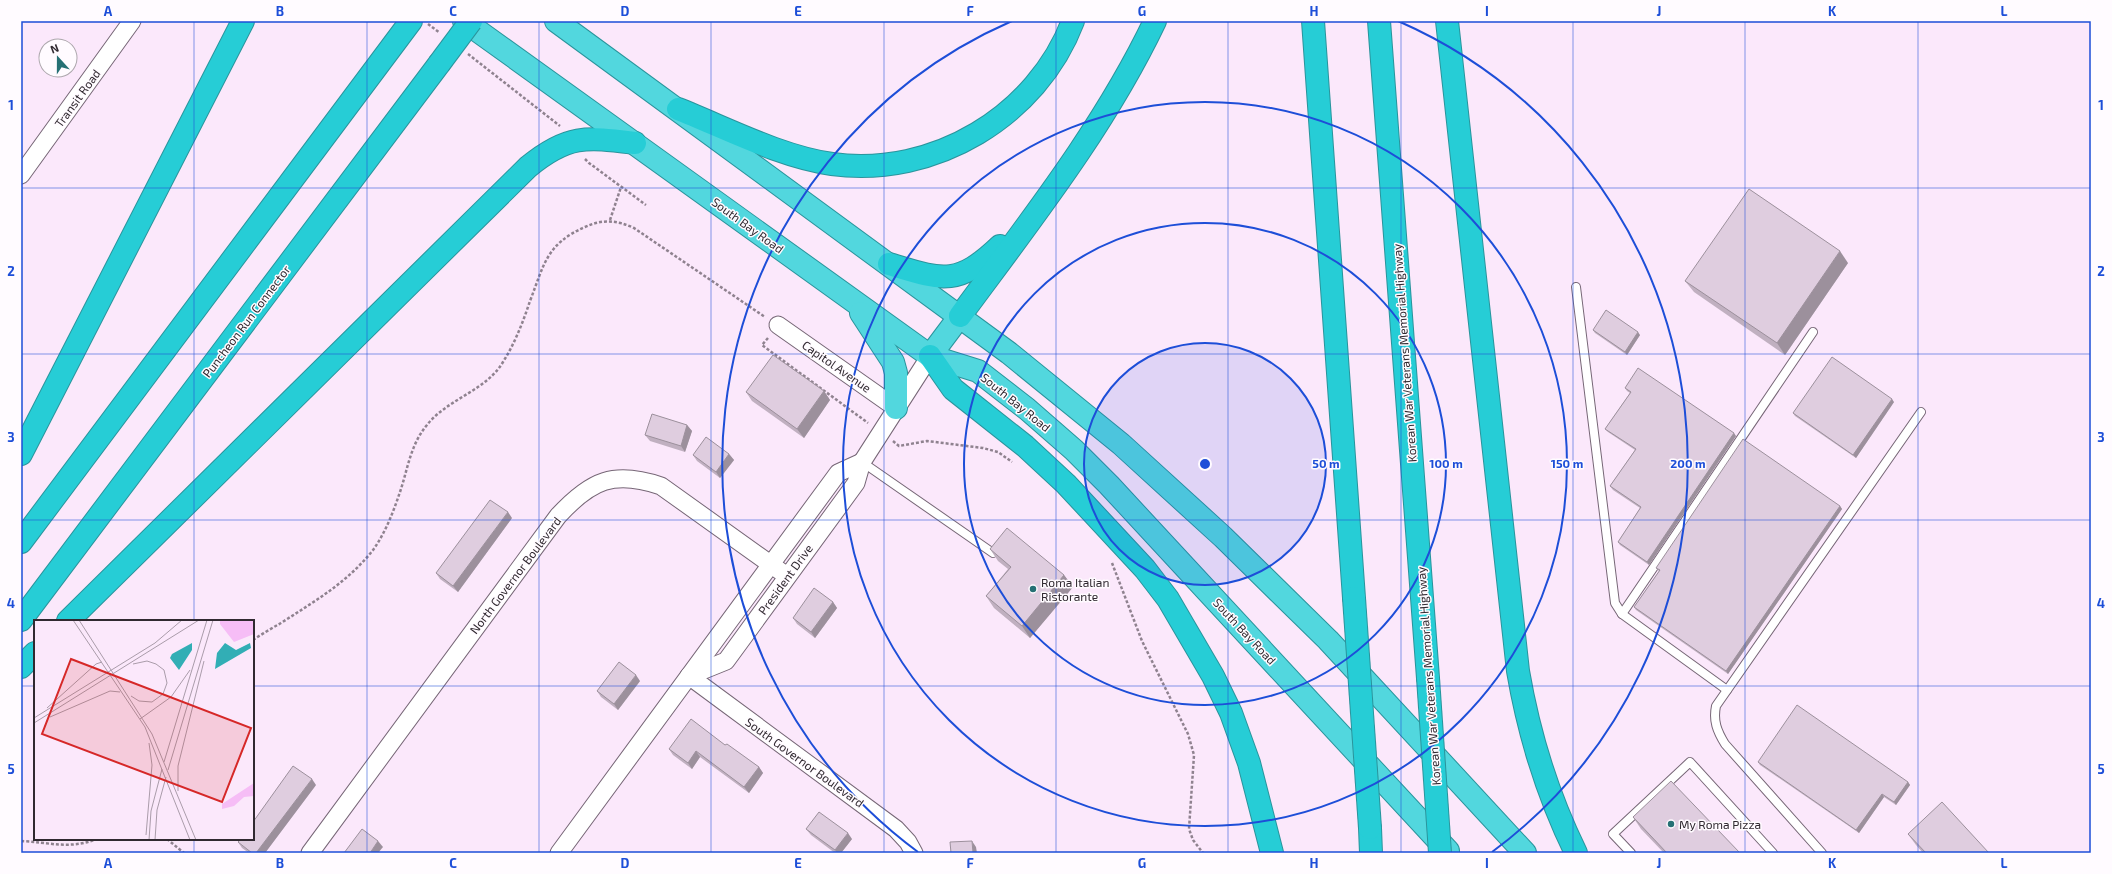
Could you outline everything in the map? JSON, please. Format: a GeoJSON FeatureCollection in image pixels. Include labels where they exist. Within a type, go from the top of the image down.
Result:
{"type":"FeatureCollection","features":[{"type":"Feature","properties":{"kind":"highway"},"geometry":{"type":"LineString","coordinates":[[21,454],[243,21]]}},
{"type":"Feature","properties":{"kind":"highway","name":"South Bay Road"},"geometry":{"type":"LineString","coordinates":[[464,21],[930,356],[978,371],[1027,409],[1074,450],[1186,567],[1450,853]]}},
{"type":"Feature","properties":{"kind":"highway","name":"Puncheon Run Connector"},"geometry":{"type":"LineString","coordinates":[[21,620],[471,21]]}},
{"type":"Feature","properties":{"kind":"highway"},"geometry":{"type":"LineString","coordinates":[[556,21],[960,316],[1056,390],[1121,444],[1234,547],[1328,640],[1525,853]]}},
{"type":"Feature","properties":{"kind":"highway"},"geometry":{"type":"LineString","coordinates":[[678,109],[776,148],[831,164],[859,166],[916,159],[972,137],[1012,110],[1027,96],[1046,71],[1062,48],[1074,21]]}},
{"type":"Feature","properties":{"kind":"highway"},"geometry":{"type":"LineString","coordinates":[[1155,21],[1124,82],[1089,140],[930,356],[954,388],[1025,446],[1066,484],[1145,569],[1168,599],[1213,676],[1231,713],[1249,763],[1272,853]]}},
{"type":"Feature","properties":{"kind":"highway"},"geometry":{"type":"LineString","coordinates":[[1313,21],[1371,853]]}},
{"type":"Feature","properties":{"kind":"highway","name":"Korean War Veterans Memorial Highway"},"geometry":{"type":"LineString","coordinates":[[1380,21],[1440,853]]}},
{"type":"Feature","properties":{"kind":"highway"},"geometry":{"type":"LineString","coordinates":[[1447,21],[1518,671],[1535,750],[1550,795],[1576,853]]}},
{"type":"Feature","properties":{"kind":"highway"},"geometry":{"type":"LineString","coordinates":[[21,542],[414,23]]}},
{"type":"Feature","properties":{"kind":"highway"},"geometry":{"type":"LineString","coordinates":[[69,620],[528,167],[544,153],[572,141],[601,139],[635,143]]}},
{"type":"Feature","properties":{"kind":"highway"},"geometry":{"type":"LineString","coordinates":[[889,264],[935,276],[949,277],[960,274],[982,264],[1034,216]]}},
{"type":"Feature","properties":{"kind":"highway"},"geometry":{"type":"LineString","coordinates":[[853,301],[893,362],[896,373],[896,408]]}},
{"type":"Feature","properties":{"kind":"highway"},"geometry":{"type":"LineString","coordinates":[[21,667],[34,654]]}},
{"type":"Feature","properties":{"kind":"street","name":"Transit Road"},"geometry":{"type":"LineString","coordinates":[[21,175],[132,21]]}},
{"type":"Feature","properties":{"kind":"street","name":"Capitol Avenue"},"geometry":{"type":"LineString","coordinates":[[778,325],[896,408]]}},
{"type":"Feature","properties":{"kind":"street","name":"President Drive"},"geometry":{"type":"LineString","coordinates":[[689,676],[726,661],[856,483],[862,462],[930,356]]}},
{"type":"Feature","properties":{"kind":"street","name":"President Drive"},"geometry":{"type":"LineString","coordinates":[[559,853],[838,473],[862,462]]}},
{"type":"Feature","properties":{"kind":"street","name":"North Governor Boulevard"},"geometry":{"type":"LineString","coordinates":[[310,853],[558,516],[572,501],[588,489],[603,482],[619,478],[639,478],[661,486],[787,576]]}},
{"type":"Feature","properties":{"kind":"street","name":"South Governor Boulevard"},"geometry":{"type":"LineString","coordinates":[[689,676],[896,829],[908,842],[914,853]]}},
{"type":"Feature","properties":{"kind":"lane"},"geometry":{"type":"LineString","coordinates":[[1576,287],[1615,603],[1622,614],[1727,690]]}},
{"type":"Feature","properties":{"kind":"lane"},"geometry":{"type":"LineString","coordinates":[[1622,614],[1813,332]]}},
{"type":"Feature","properties":{"kind":"lane"},"geometry":{"type":"LineString","coordinates":[[1822,853],[1724,744],[1716,729],[1714,714],[1716,706],[1921,412]]}},
{"type":"Feature","properties":{"kind":"lane"},"geometry":{"type":"LineString","coordinates":[[862,462],[993,553]]}},
{"type":"Feature","properties":{"kind":"lane"},"geometry":{"type":"LineString","coordinates":[[1632,853],[1613,834],[1690,762],[1773,853]]}},
{"type":"Feature","properties":{"kind":"path"},"geometry":{"type":"LineString","coordinates":[[414,23],[444,35]]}},
{"type":"Feature","properties":{"kind":"path"},"geometry":{"type":"LineString","coordinates":[[463,50],[563,128],[589,163],[646,205]]}},
{"type":"Feature","properties":{"kind":"path"},"geometry":{"type":"LineString","coordinates":[[610,220],[620,187]]}},
{"type":"Feature","properties":{"kind":"path"},"geometry":{"type":"LineString","coordinates":[[254,639],[321,598],[355,570],[374,548],[388,523],[401,489],[407,464],[415,444],[426,426],[440,412],[487,380],[502,364],[516,340],[540,269],[547,257],[558,243],[574,232],[593,223],[610,220],[624,223],[634,228],[778,325],[762,345],[864,420]]}},
{"type":"Feature","properties":{"kind":"path"},"geometry":{"type":"LineString","coordinates":[[899,446],[927,441],[983,448],[998,452],[1015,464]]}},
{"type":"Feature","properties":{"kind":"path"},"geometry":{"type":"LineString","coordinates":[[1110,559],[1142,641],[1188,734],[1194,755],[1189,829],[1203,853]]}},
{"type":"Feature","properties":{"kind":"path"},"geometry":{"type":"LineString","coordinates":[[21,841],[66,846],[85,844],[95,840]]}},
{"type":"Feature","properties":{"kind":"path"},"geometry":{"type":"LineString","coordinates":[[168,840],[184,853]]}},
{"type":"Feature","properties":{"kind":"building"},"geometry":{"type":"Polygon","coordinates":[[[1749,189],[1840,251],[1777,343],[1685,281],[1749,189]]]}},
{"type":"Feature","properties":{"kind":"building"},"geometry":{"type":"Polygon","coordinates":[[[1606,310],[1638,332],[1625,352],[1593,330],[1606,310]]]}},
{"type":"Feature","properties":{"kind":"building"},"geometry":{"type":"Polygon","coordinates":[[[773,355],[824,391],[797,429],[746,392],[773,355]]]}},
{"type":"Feature","properties":{"kind":"building"},"geometry":{"type":"Polygon","coordinates":[[[1832,357],[1892,399],[1853,455],[1793,413],[1832,357]]]}},
{"type":"Feature","properties":{"kind":"building"},"geometry":{"type":"Polygon","coordinates":[[[1638,368],[1734,433],[1647,562],[1618,542],[1641,507],[1610,486],[1636,449],[1605,429],[1631,392],[1625,388],[1638,368]]]}},
{"type":"Feature","properties":{"kind":"building"},"geometry":{"type":"Polygon","coordinates":[[[652,414],[687,425],[681,446],[645,435],[652,414]]]}},
{"type":"Feature","properties":{"kind":"building"},"geometry":{"type":"Polygon","coordinates":[[[706,437],[729,454],[716,472],[693,455],[706,437]]]}},
{"type":"Feature","properties":{"kind":"building"},"geometry":{"type":"Polygon","coordinates":[[[1743,439],[1840,506],[1726,671],[1634,607],[1660,570],[1656,568],[1743,439]]]}},
{"type":"Feature","properties":{"kind":"building"},"geometry":{"type":"Polygon","coordinates":[[[490,500],[508,512],[453,586],[436,573],[490,500]]]}},
{"type":"Feature","properties":{"kind":"building"},"geometry":{"type":"Polygon","coordinates":[[[1007,528],[1064,575],[1022,626],[986,596],[1011,567],[990,549],[1007,528]]]}},
{"type":"Feature","properties":{"kind":"building"},"geometry":{"type":"Polygon","coordinates":[[[814,588],[833,602],[811,632],[793,618],[814,588]]]}},
{"type":"Feature","properties":{"kind":"building"},"geometry":{"type":"Polygon","coordinates":[[[619,662],[636,675],[614,704],[597,691],[619,662]]]}},
{"type":"Feature","properties":{"kind":"building"},"geometry":{"type":"Polygon","coordinates":[[[1797,705],[1908,782],[1894,802],[1882,794],[1856,830],[1758,762],[1797,705]]]}},
{"type":"Feature","properties":{"kind":"building"},"geometry":{"type":"Polygon","coordinates":[[[691,719],[725,745],[727,744],[759,767],[744,787],[696,751],[688,763],[669,749],[691,719]]]}},
{"type":"Feature","properties":{"kind":"building"},"geometry":{"type":"Polygon","coordinates":[[[293,766],[312,779],[256,853],[252,853],[238,842],[240,840],[254,840],[254,821],[293,766]]]}},
{"type":"Feature","properties":{"kind":"building"},"geometry":{"type":"Polygon","coordinates":[[[1671,781],[1740,853],[1667,853],[1633,817],[1671,781]]]}},
{"type":"Feature","properties":{"kind":"building"},"geometry":{"type":"Polygon","coordinates":[[[1942,802],[1989,853],[1926,853],[1908,834],[1942,802]]]}},
{"type":"Feature","properties":{"kind":"building"},"geometry":{"type":"Polygon","coordinates":[[[819,812],[848,833],[835,850],[806,829],[819,812]]]}},
{"type":"Feature","properties":{"kind":"building"},"geometry":{"type":"Polygon","coordinates":[[[362,829],[378,841],[370,853],[344,853],[362,829]]]}},
{"type":"Feature","properties":{"kind":"building"},"geometry":{"type":"Polygon","coordinates":[[[972,841],[973,853],[951,853],[950,842],[972,841]]]}},
{"type":"Feature","properties":{"kind":"place","name":"Roma Italian Ristorante"},"geometry":{"type":"Point","coordinates":[1033,589]}},
{"type":"Feature","properties":{"kind":"place","name":"My Roma Pizza"},"geometry":{"type":"Point","coordinates":[1671,824]}}]}
